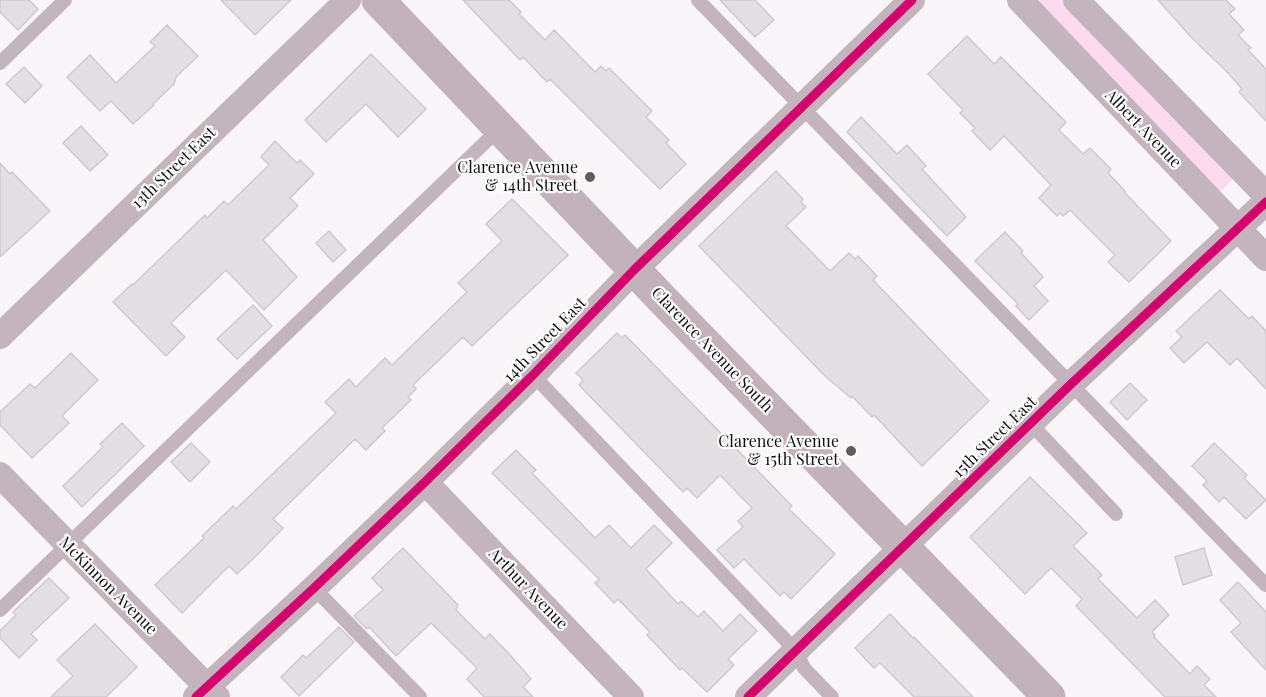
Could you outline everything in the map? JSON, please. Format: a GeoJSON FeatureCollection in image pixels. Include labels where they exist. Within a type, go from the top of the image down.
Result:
{"type":"FeatureCollection","features":[{"type":"Feature","properties":{"kind":"main road","name":"Clarence Avenue South"},"geometry":{"type":"LineString","coordinates":[[378,0],[634,270],[903,547],[1038,693]]}},
{"type":"Feature","properties":{"kind":"street","name":"13th Street East"},"geometry":{"type":"LineString","coordinates":[[0,336],[348,0]]}},
{"type":"Feature","properties":{"kind":"street","name":"14th Street East"},"geometry":{"type":"LineString","coordinates":[[207,694],[533,375],[634,270],[912,0]]}},
{"type":"Feature","properties":{"kind":"street","name":"Albert Avenue"},"geometry":{"type":"LineString","coordinates":[[1020,0],[1266,258]]}},
{"type":"Feature","properties":{"kind":"street"},"geometry":{"type":"LineString","coordinates":[[1076,0],[1266,195]]}},
{"type":"Feature","properties":{"kind":"street","name":"15th Street East"},"geometry":{"type":"LineString","coordinates":[[748,697],[1070,385],[1266,202]]}},
{"type":"Feature","properties":{"kind":"street","name":"McKinnon Avenue"},"geometry":{"type":"LineString","coordinates":[[0,475],[207,694]]}},
{"type":"Feature","properties":{"kind":"street","name":"Arthur Avenue"},"geometry":{"type":"LineString","coordinates":[[425,482],[631,697]]}},
{"type":"Feature","properties":{"kind":"lane"},"geometry":{"type":"LineString","coordinates":[[0,63],[65,0]]}},
{"type":"Feature","properties":{"kind":"lane"},"geometry":{"type":"LineString","coordinates":[[698,0],[1266,585]]}},
{"type":"Feature","properties":{"kind":"lane"},"geometry":{"type":"LineString","coordinates":[[0,610],[500,128]]}},
{"type":"Feature","properties":{"kind":"lane"},"geometry":{"type":"LineString","coordinates":[[533,375],[796,651],[804,668],[831,697]]}},
{"type":"Feature","properties":{"kind":"lane"},"geometry":{"type":"LineString","coordinates":[[1031,424],[1116,514]]}},
{"type":"Feature","properties":{"kind":"lane"},"geometry":{"type":"LineString","coordinates":[[314,588],[420,697]]}},
{"type":"Feature","properties":{"kind":"shaded area"},"geometry":{"type":"Polygon","coordinates":[[[1030,0],[1064,0],[1232,174],[1232,180],[1220,192],[1030,0]]]}},
{"type":"Feature","properties":{"kind":"building"},"geometry":{"type":"Polygon","coordinates":[[[0,0],[29,0],[38,9],[18,30],[0,12],[0,0]]]}},
{"type":"Feature","properties":{"kind":"building"},"geometry":{"type":"Polygon","coordinates":[[[221,0],[291,0],[255,35],[221,0]]]}},
{"type":"Feature","properties":{"kind":"building"},"geometry":{"type":"Polygon","coordinates":[[[463,0],[509,0],[521,12],[519,14],[545,40],[554,30],[595,72],[601,66],[606,71],[609,68],[652,111],[646,117],[669,140],[666,143],[686,164],[660,189],[550,79],[547,82],[523,57],[520,60],[463,0]]]}},
{"type":"Feature","properties":{"kind":"building"},"geometry":{"type":"Polygon","coordinates":[[[720,0],[755,0],[774,20],[755,37],[720,0]]]}},
{"type":"Feature","properties":{"kind":"building"},"geometry":{"type":"Polygon","coordinates":[[[1158,0],[1226,0],[1235,9],[1229,14],[1244,30],[1238,35],[1251,48],[1248,50],[1266,69],[1266,121],[1239,92],[1242,89],[1229,74],[1191,37],[1158,0]]]}},
{"type":"Feature","properties":{"kind":"building"},"geometry":{"type":"Polygon","coordinates":[[[167,25],[198,56],[176,77],[174,84],[154,105],[133,124],[111,101],[100,111],[67,77],[90,55],[116,83],[155,46],[150,42],[167,25]]]}},
{"type":"Feature","properties":{"kind":"building"},"geometry":{"type":"Polygon","coordinates":[[[967,36],[994,64],[1001,57],[1066,122],[1059,130],[1083,154],[1090,148],[1111,169],[1108,173],[1124,192],[1171,241],[1129,282],[1108,262],[1115,255],[1070,210],[1063,216],[1060,213],[1057,216],[1039,198],[1051,185],[1004,136],[990,150],[972,131],[975,128],[960,113],[963,110],[928,74],[967,36]]]}},
{"type":"Feature","properties":{"kind":"building"},"geometry":{"type":"Polygon","coordinates":[[[371,54],[426,109],[398,137],[366,104],[326,142],[305,120],[371,54]]]}},
{"type":"Feature","properties":{"kind":"building"},"geometry":{"type":"Polygon","coordinates":[[[24,67],[42,86],[25,103],[6,84],[24,67]]]}},
{"type":"Feature","properties":{"kind":"building"},"geometry":{"type":"Polygon","coordinates":[[[861,117],[897,154],[907,145],[926,166],[922,169],[966,217],[947,236],[847,132],[861,117]]]}},
{"type":"Feature","properties":{"kind":"building"},"geometry":{"type":"Polygon","coordinates":[[[81,126],[108,155],[90,171],[63,143],[81,126]]]}},
{"type":"Feature","properties":{"kind":"building"},"geometry":{"type":"Polygon","coordinates":[[[275,141],[297,163],[300,160],[314,174],[290,198],[298,206],[263,240],[297,277],[264,310],[226,270],[171,323],[185,337],[166,356],[113,302],[205,215],[207,218],[224,201],[228,205],[269,165],[261,157],[275,141]]]}},
{"type":"Feature","properties":{"kind":"building"},"geometry":{"type":"Polygon","coordinates":[[[0,163],[10,174],[12,172],[50,211],[0,257],[0,163]]]}},
{"type":"Feature","properties":{"kind":"building"},"geometry":{"type":"Polygon","coordinates":[[[776,171],[803,199],[801,202],[806,207],[786,226],[830,271],[849,253],[855,259],[858,256],[877,276],[873,280],[989,401],[922,466],[874,415],[872,417],[852,396],[851,398],[826,377],[699,246],[776,171]]]}},
{"type":"Feature","properties":{"kind":"building"},"geometry":{"type":"Polygon","coordinates":[[[512,199],[568,255],[472,346],[463,337],[413,385],[416,389],[408,397],[411,400],[382,428],[385,431],[366,450],[355,439],[273,519],[283,528],[257,555],[237,574],[229,566],[182,613],[155,585],[204,538],[202,536],[233,506],[236,509],[336,413],[325,402],[349,379],[356,387],[385,358],[392,365],[467,292],[458,283],[502,241],[486,224],[512,199]]]}},
{"type":"Feature","properties":{"kind":"building"},"geometry":{"type":"Polygon","coordinates":[[[329,231],[346,250],[333,262],[316,243],[329,231]]]}},
{"type":"Feature","properties":{"kind":"building"},"geometry":{"type":"Polygon","coordinates":[[[1005,232],[1043,277],[1034,286],[1048,301],[1029,320],[1016,306],[1018,304],[975,261],[1005,232]]]}},
{"type":"Feature","properties":{"kind":"building"},"geometry":{"type":"Polygon","coordinates":[[[1220,290],[1249,319],[1252,316],[1266,331],[1266,389],[1237,358],[1230,365],[1207,342],[1184,363],[1170,348],[1182,337],[1176,331],[1220,290]]]}},
{"type":"Feature","properties":{"kind":"building"},"geometry":{"type":"Polygon","coordinates":[[[253,305],[272,326],[237,359],[217,339],[253,305]]]}},
{"type":"Feature","properties":{"kind":"building"},"geometry":{"type":"Polygon","coordinates":[[[617,333],[622,338],[625,335],[792,506],[789,509],[835,554],[791,599],[784,592],[780,596],[744,559],[734,568],[717,550],[743,527],[738,521],[752,508],[720,475],[697,498],[687,488],[683,492],[579,385],[583,380],[576,373],[617,333]]]}},
{"type":"Feature","properties":{"kind":"building"},"geometry":{"type":"Polygon","coordinates":[[[71,353],[98,380],[62,416],[69,423],[32,458],[0,425],[0,412],[30,384],[35,388],[71,353]]]}},
{"type":"Feature","properties":{"kind":"building"},"geometry":{"type":"Polygon","coordinates":[[[1130,383],[1147,400],[1127,420],[1110,402],[1130,383]]]}},
{"type":"Feature","properties":{"kind":"building"},"geometry":{"type":"Polygon","coordinates":[[[122,423],[144,446],[82,507],[63,486],[103,447],[100,444],[122,423]]]}},
{"type":"Feature","properties":{"kind":"building"},"geometry":{"type":"Polygon","coordinates":[[[191,443],[210,462],[190,482],[171,462],[191,443]]]}},
{"type":"Feature","properties":{"kind":"building"},"geometry":{"type":"Polygon","coordinates":[[[1214,443],[1247,475],[1244,478],[1266,500],[1246,519],[1224,497],[1219,502],[1203,485],[1207,481],[1192,466],[1214,443]]]}},
{"type":"Feature","properties":{"kind":"building"},"geometry":{"type":"Polygon","coordinates":[[[516,450],[536,470],[532,473],[595,538],[609,525],[631,548],[654,525],[672,543],[646,569],[678,604],[681,601],[698,617],[704,611],[723,631],[740,614],[757,631],[728,659],[734,665],[707,692],[682,668],[680,670],[647,635],[650,632],[618,599],[614,603],[595,583],[599,579],[492,473],[516,450]]]}},
{"type":"Feature","properties":{"kind":"building"},"geometry":{"type":"Polygon","coordinates":[[[1030,477],[1087,533],[1073,546],[1102,575],[1098,579],[1137,618],[1155,600],[1169,615],[1152,632],[1154,637],[1190,674],[1197,666],[1210,679],[1204,685],[1216,697],[1165,697],[1076,606],[1082,599],[1051,568],[1025,594],[970,537],[1030,477]]]}},
{"type":"Feature","properties":{"kind":"building"},"geometry":{"type":"Polygon","coordinates":[[[403,548],[458,605],[456,610],[485,639],[490,634],[531,679],[523,687],[533,697],[484,697],[467,679],[477,668],[431,623],[396,656],[369,627],[367,629],[354,616],[383,590],[372,578],[403,548]]]}},
{"type":"Feature","properties":{"kind":"building"},"geometry":{"type":"Polygon","coordinates":[[[1204,548],[1212,575],[1183,585],[1175,557],[1204,548]]]}},
{"type":"Feature","properties":{"kind":"building"},"geometry":{"type":"Polygon","coordinates":[[[49,578],[69,598],[31,634],[37,640],[19,658],[0,638],[0,631],[16,615],[13,612],[49,578]]]}},
{"type":"Feature","properties":{"kind":"building"},"geometry":{"type":"Polygon","coordinates":[[[1238,582],[1266,612],[1266,670],[1231,632],[1241,623],[1220,600],[1238,582]]]}},
{"type":"Feature","properties":{"kind":"building"},"geometry":{"type":"Polygon","coordinates":[[[890,614],[973,697],[914,697],[880,663],[874,668],[855,648],[890,614]]]}},
{"type":"Feature","properties":{"kind":"building"},"geometry":{"type":"Polygon","coordinates":[[[95,624],[137,667],[106,697],[51,697],[73,676],[57,660],[95,624]]]}},
{"type":"Feature","properties":{"kind":"building"},"geometry":{"type":"Polygon","coordinates":[[[339,627],[354,642],[299,696],[281,677],[303,655],[306,658],[339,627]]]}},
{"type":"Feature","properties":{"kind":"cycle path"},"geometry":{"type":"LineString","coordinates":[[196,697],[425,482],[634,270],[912,0]]}},
{"type":"Feature","properties":{"kind":"cycle path"},"geometry":{"type":"LineString","coordinates":[[748,697],[1070,385],[1266,202]]}},
{"type":"Feature","properties":{"kind":"place","name":"Clarence Avenue & 14th Street"},"geometry":{"type":"Point","coordinates":[590,177]}},
{"type":"Feature","properties":{"kind":"place","name":"Clarence Avenue & 15th Street"},"geometry":{"type":"Point","coordinates":[851,451]}}]}
